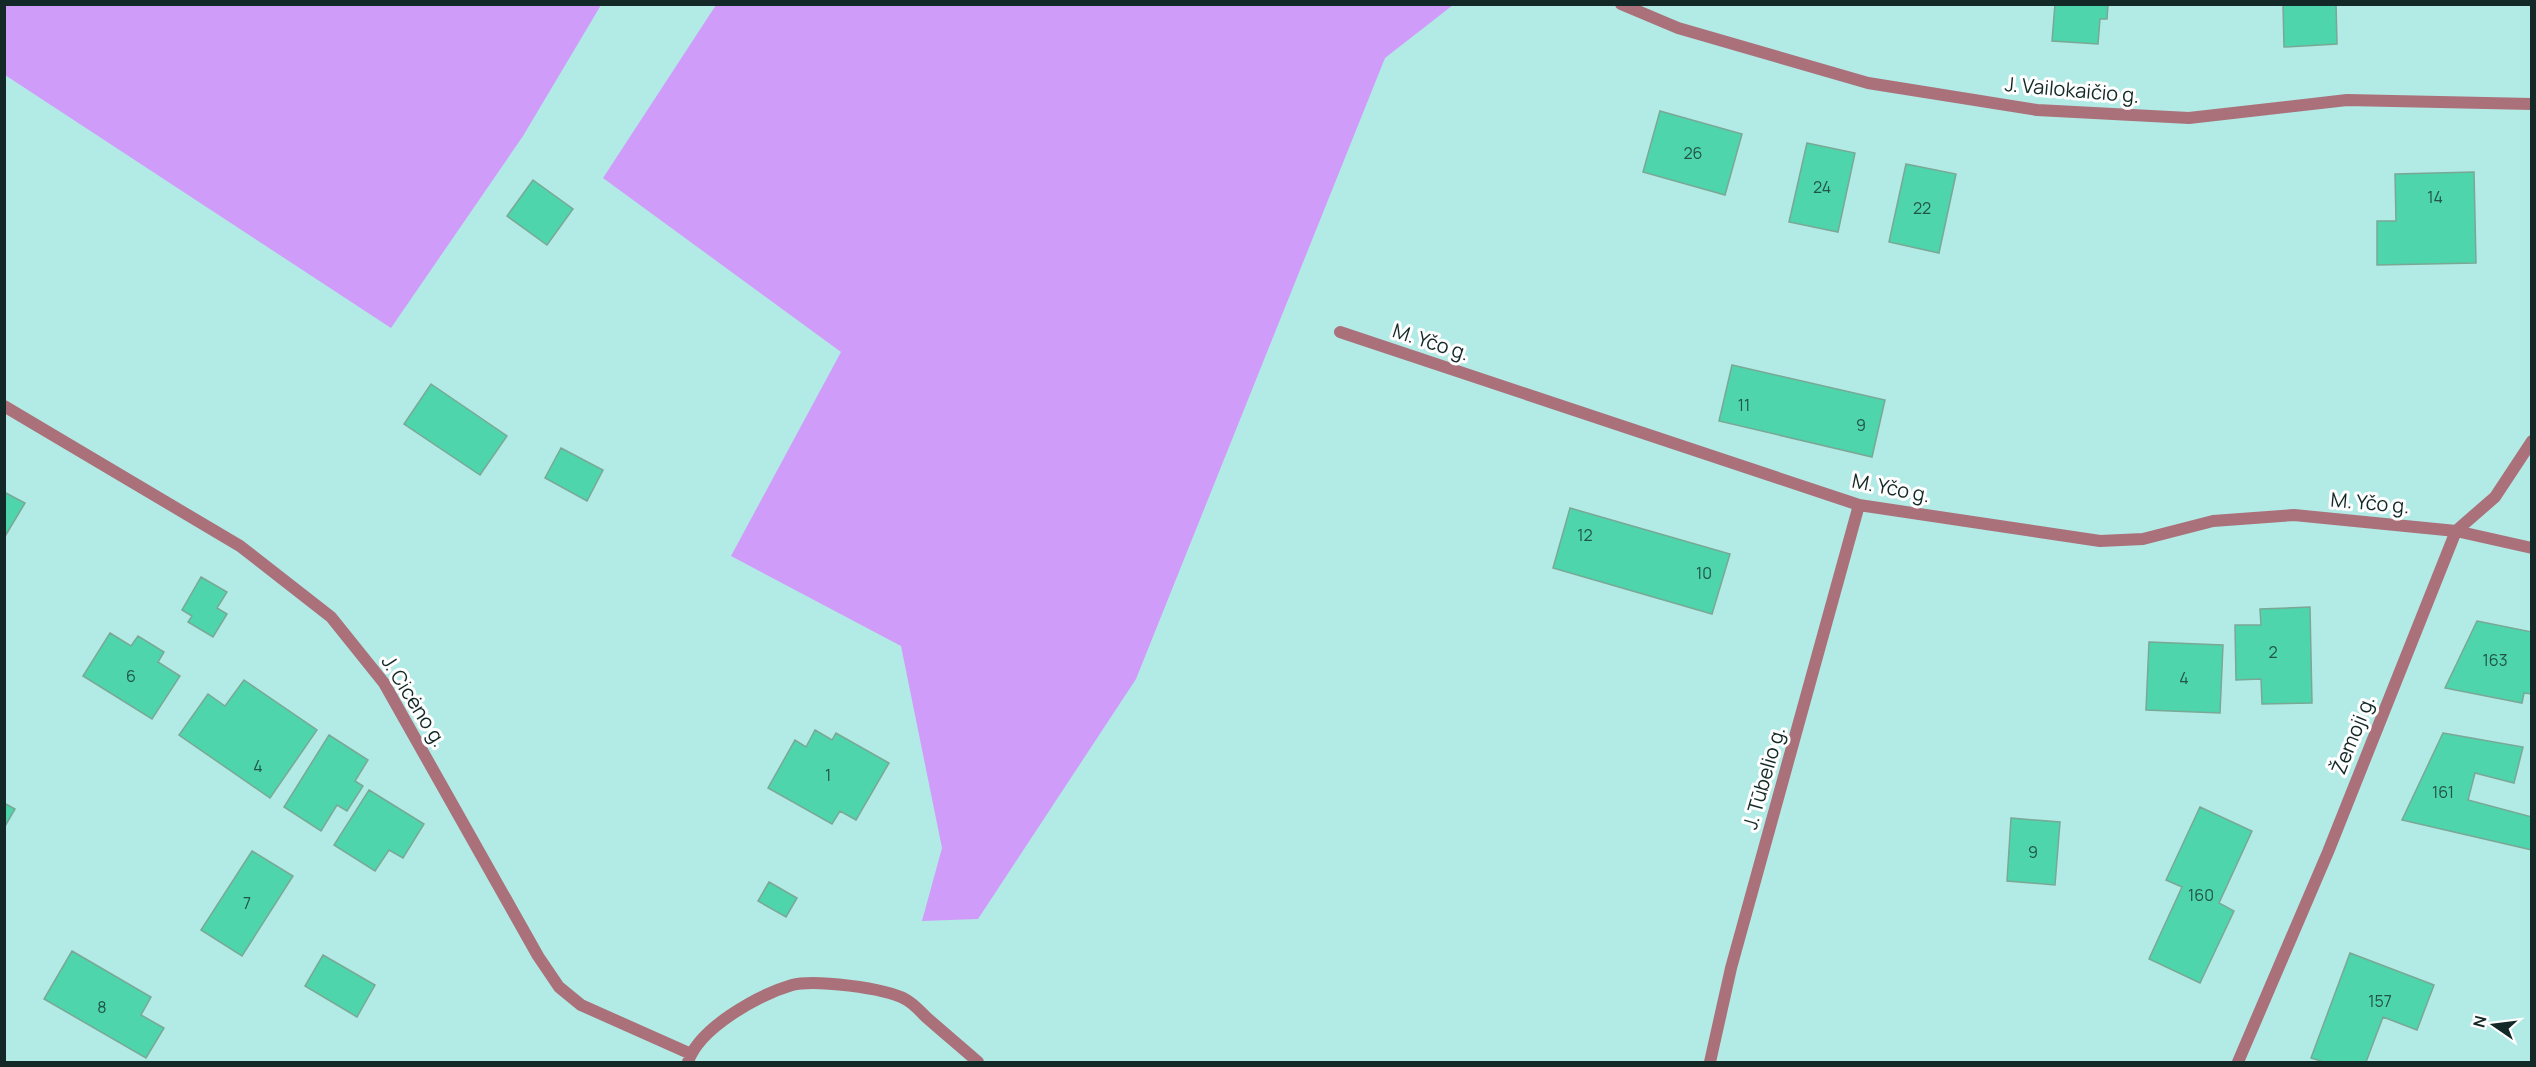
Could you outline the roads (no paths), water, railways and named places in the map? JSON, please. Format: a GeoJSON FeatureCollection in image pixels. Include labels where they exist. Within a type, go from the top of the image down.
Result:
{"type":"FeatureCollection","features":[{"type":"Feature","properties":{"kind":"street","name":"J. Vailokaičio g."},"geometry":{"type":"LineString","coordinates":[[1622,4],[1678,28],[1868,83],[2037,110],[2189,118],[2347,100],[2532,104]]}},
{"type":"Feature","properties":{"kind":"street","name":"M. Yčo g."},"geometry":{"type":"LineString","coordinates":[[1340,332],[1860,505],[2100,541],[2143,538],[2213,521],[2294,515],[2456,531],[2532,548]]}},
{"type":"Feature","properties":{"kind":"street","name":"J. Cicėno g."},"geometry":{"type":"LineString","coordinates":[[4,406],[240,546],[331,617],[384,683],[538,956],[559,987],[581,1005],[690,1058]]}},
{"type":"Feature","properties":{"kind":"street","name":"Žemoji g."},"geometry":{"type":"LineString","coordinates":[[2238,1062],[2328,852],[2456,531],[2494,497],[2532,441]]}},
{"type":"Feature","properties":{"kind":"street","name":"J. Tūbelio g."},"geometry":{"type":"LineString","coordinates":[[1710,1062],[1731,968],[1860,505]]}},
{"type":"Feature","properties":{"kind":"street"},"geometry":{"type":"LineString","coordinates":[[690,1058],[723,1019],[756,1000],[794,984],[829,984],[870,989],[905,999],[978,1062]]}}]}
